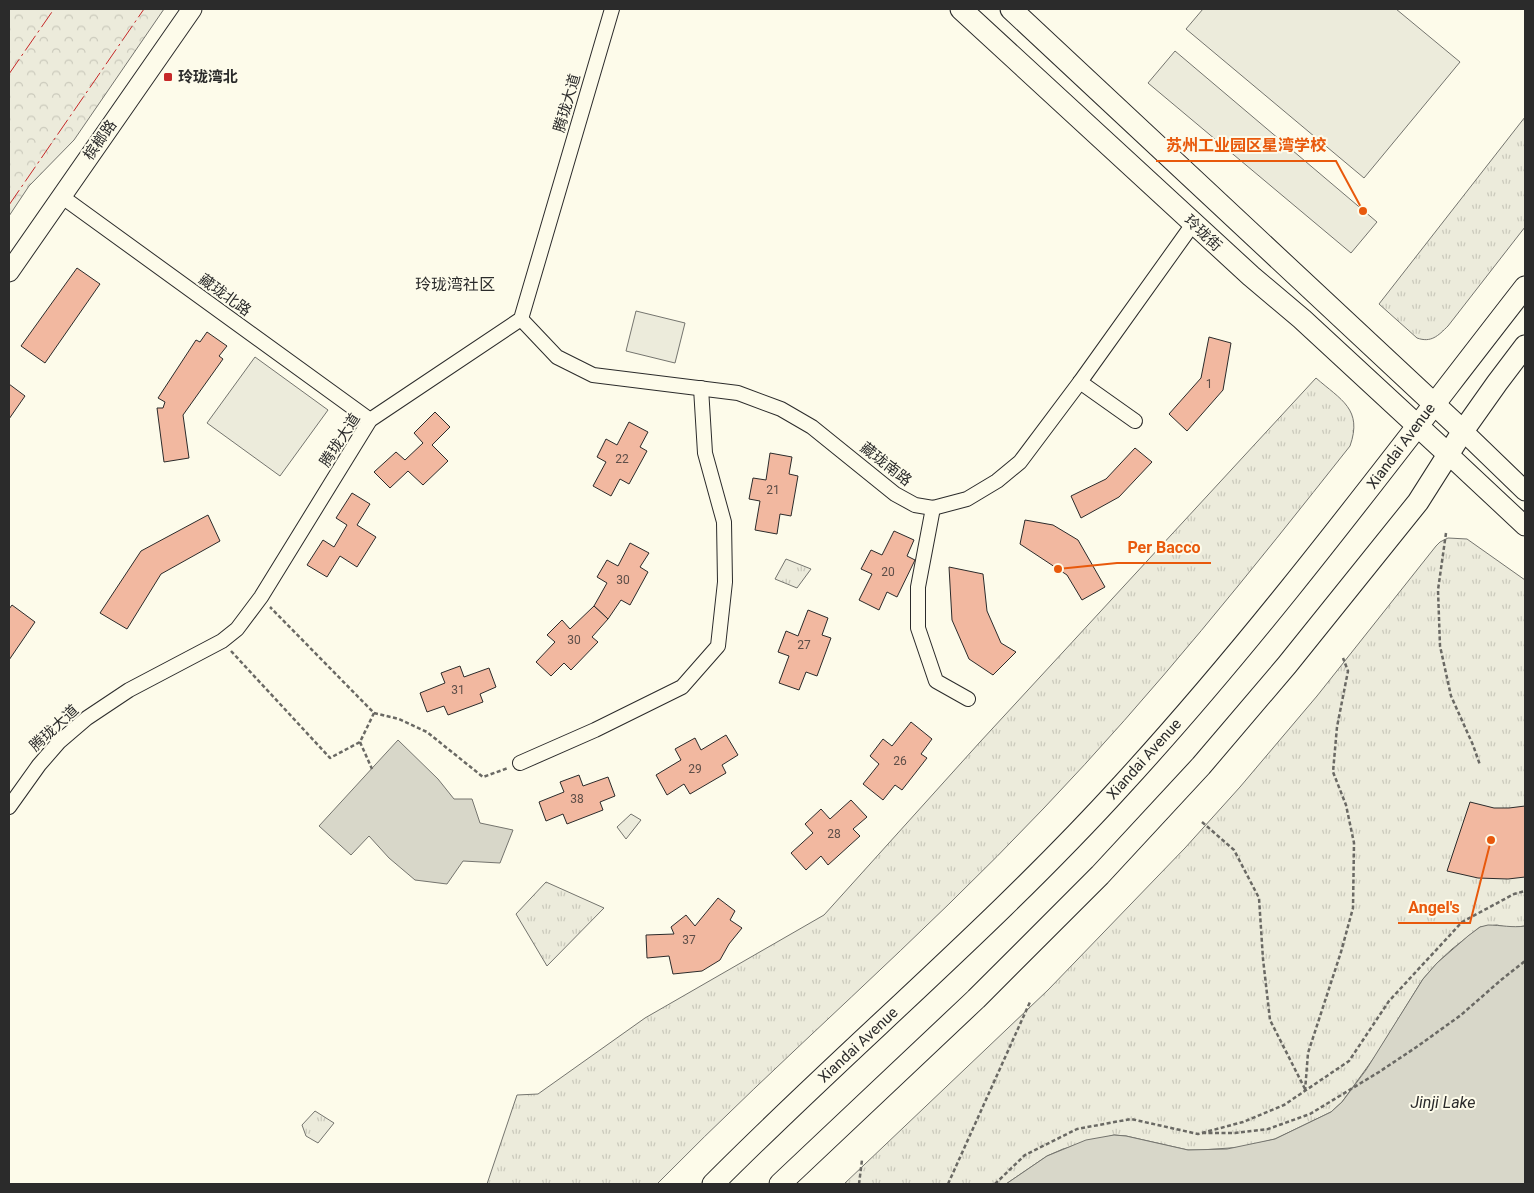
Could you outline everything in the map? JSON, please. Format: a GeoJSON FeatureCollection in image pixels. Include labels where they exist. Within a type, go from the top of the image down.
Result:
{"type":"FeatureCollection","features":[{"type":"Feature","properties":{"kind":"main road","name":"槟榔路"},"geometry":{"type":"LineString","coordinates":[[9,272],[192,9]]}},
{"type":"Feature","properties":{"kind":"main road","name":"玲珑街"},"geometry":{"type":"LineString","coordinates":[[961,9],[1193,224],[1302,319],[1448,454]]}},
{"type":"Feature","properties":{"kind":"main road"},"geometry":{"type":"LineString","coordinates":[[1011,9],[1434,403],[1525,491]]}},
{"type":"Feature","properties":{"kind":"main road","name":"Xiandai Avenue"},"geometry":{"type":"LineString","coordinates":[[713,1184],[803,1096],[945,964],[1069,841],[1122,785],[1219,674],[1300,576],[1525,288]]}},
{"type":"Feature","properties":{"kind":"main road"},"geometry":{"type":"LineString","coordinates":[[780,1184],[976,998],[1100,875],[1201,766],[1287,665],[1418,502],[1463,431],[1525,346]]}},
{"type":"Feature","properties":{"kind":"main road"},"geometry":{"type":"LineString","coordinates":[[1448,454],[1525,526]]}},
{"type":"Feature","properties":{"kind":"street","name":"腾珑大道"},"geometry":{"type":"LineString","coordinates":[[9,807],[39,765],[59,742],[87,718],[129,690],[222,641],[237,629],[261,597],[370,420],[521,319],[612,9]]}},
{"type":"Feature","properties":{"kind":"street","name":"藏珑北路"},"geometry":{"type":"LineString","coordinates":[[61,196],[370,420]]}},
{"type":"Feature","properties":{"kind":"street","name":"藏珑南路"},"geometry":{"type":"LineString","coordinates":[[521,319],[557,356],[593,375],[738,393],[781,409],[812,427],[895,494],[915,505],[933,508],[967,499],[997,481],[1020,462],[1193,224]]}},
{"type":"Feature","properties":{"kind":"street"},"geometry":{"type":"LineString","coordinates":[[1080,382],[1135,421]]}},
{"type":"Feature","properties":{"kind":"street"},"geometry":{"type":"LineString","coordinates":[[520,764],[682,687],[718,646],[725,582],[724,522],[705,453],[701,388]]}},
{"type":"Feature","properties":{"kind":"street"},"geometry":{"type":"LineString","coordinates":[[933,508],[918,587],[918,628],[936,682],[968,699]]}},
{"type":"Feature","properties":{"kind":"path"},"geometry":{"type":"LineString","coordinates":[[1446,533],[1438,590],[1440,646],[1451,696],[1480,765]]}},
{"type":"Feature","properties":{"kind":"path"},"geometry":{"type":"LineString","coordinates":[[261,597],[374,713],[399,719],[427,732],[483,777],[520,764]]}},
{"type":"Feature","properties":{"kind":"path"},"geometry":{"type":"LineString","coordinates":[[222,641],[330,758],[360,742],[374,713]]}},
{"type":"Feature","properties":{"kind":"path"},"geometry":{"type":"LineString","coordinates":[[1305,1090],[1308,1053],[1354,908],[1354,843],[1346,805],[1332,772],[1337,727],[1348,671],[1343,658]]}},
{"type":"Feature","properties":{"kind":"path"},"geometry":{"type":"LineString","coordinates":[[360,742],[372,769]]}},
{"type":"Feature","properties":{"kind":"path"},"geometry":{"type":"LineString","coordinates":[[1202,822],[1234,850],[1259,898],[1270,1020],[1305,1090]]}},
{"type":"Feature","properties":{"kind":"path"},"geometry":{"type":"LineString","coordinates":[[1198,1134],[1243,1122],[1284,1105],[1349,1061],[1389,1001],[1462,922],[1514,894],[1525,891]]}},
{"type":"Feature","properties":{"kind":"path"},"geometry":{"type":"LineString","coordinates":[[995,1184],[1025,1155],[1077,1129],[1130,1119],[1198,1134],[1235,1134],[1268,1129],[1310,1114],[1379,1072],[1425,1041],[1461,1015],[1500,980],[1525,961]]}},
{"type":"Feature","properties":{"kind":"path"},"geometry":{"type":"LineString","coordinates":[[948,1184],[1030,1002]]}},
{"type":"Feature","properties":{"kind":"path"},"geometry":{"type":"LineString","coordinates":[[859,1184],[862,1160]]}},
{"type":"Feature","properties":{"kind":"green space"},"geometry":{"type":"Polygon","coordinates":[[[9,9],[164,9],[74,140],[29,186],[9,216],[9,9]]]}},
{"type":"Feature","properties":{"kind":"green space"},"geometry":{"type":"Polygon","coordinates":[[[1203,9],[1396,9],[1460,62],[1364,178],[1186,29],[1203,9]]]}},
{"type":"Feature","properties":{"kind":"green space"},"geometry":{"type":"Polygon","coordinates":[[[1175,51],[1377,222],[1351,253],[1148,83],[1175,51]]]}},
{"type":"Feature","properties":{"kind":"green space"},"geometry":{"type":"Polygon","coordinates":[[[1525,117],[1525,227],[1448,326],[1434,338],[1426,340],[1417,338],[1379,304],[1525,117]]]}},
{"type":"Feature","properties":{"kind":"green space"},"geometry":{"type":"Polygon","coordinates":[[[636,311],[685,323],[675,363],[626,351],[636,311]]]}},
{"type":"Feature","properties":{"kind":"green space"},"geometry":{"type":"Polygon","coordinates":[[[255,357],[328,410],[280,476],[207,423],[255,357]]]}},
{"type":"Feature","properties":{"kind":"green space"},"geometry":{"type":"Polygon","coordinates":[[[1316,378],[1341,399],[1352,414],[1354,423],[1350,446],[1239,585],[1124,721],[1044,808],[949,904],[657,1184],[487,1184],[517,1095],[538,1094],[645,1018],[824,915],[980,742],[1316,378]]]}},
{"type":"Feature","properties":{"kind":"green space"},"geometry":{"type":"Polygon","coordinates":[[[1448,538],[1467,539],[1525,580],[1525,926],[1510,928],[1497,925],[1480,927],[1452,949],[1423,979],[1376,1055],[1342,1102],[1331,1112],[1275,1139],[1244,1147],[1188,1150],[1114,1135],[1063,1149],[1047,1156],[1006,1184],[844,1184],[1048,990],[1185,848],[1240,787],[1317,696],[1436,546],[1448,538]]]}},
{"type":"Feature","properties":{"kind":"green space"},"geometry":{"type":"Polygon","coordinates":[[[786,559],[811,569],[797,588],[775,579],[786,559]]]}},
{"type":"Feature","properties":{"kind":"green space"},"geometry":{"type":"Polygon","coordinates":[[[631,814],[641,820],[626,839],[617,827],[631,814]]]}},
{"type":"Feature","properties":{"kind":"green space"},"geometry":{"type":"Polygon","coordinates":[[[546,882],[604,908],[547,966],[516,914],[546,882]]]}},
{"type":"Feature","properties":{"kind":"green space"},"geometry":{"type":"Polygon","coordinates":[[[315,1111],[334,1123],[318,1143],[306,1136],[302,1125],[315,1111]]]}},
{"type":"Feature","properties":{"kind":"water"},"geometry":{"type":"Polygon","coordinates":[[[398,740],[438,779],[454,799],[472,799],[480,823],[513,830],[500,863],[463,861],[447,884],[415,880],[389,858],[369,836],[351,855],[319,826],[398,740]]]}},
{"type":"Feature","properties":{"kind":"water","name":"Jinji Lake"},"geometry":{"type":"Polygon","coordinates":[[[1488,925],[1525,926],[1525,1184],[1006,1184],[1047,1156],[1086,1140],[1114,1135],[1188,1150],[1227,1149],[1275,1139],[1331,1112],[1342,1102],[1366,1070],[1423,979],[1437,963],[1468,936],[1480,927],[1488,925]]]}},
{"type":"Feature","properties":{"kind":"building"},"geometry":{"type":"Polygon","coordinates":[[[77,268],[100,284],[45,363],[21,346],[77,268]]]}},
{"type":"Feature","properties":{"kind":"building"},"geometry":{"type":"Polygon","coordinates":[[[207,332],[227,346],[219,356],[223,359],[183,415],[189,458],[164,462],[157,408],[163,408],[165,402],[158,398],[196,340],[200,342],[207,332]]]}},
{"type":"Feature","properties":{"kind":"building"},"geometry":{"type":"Polygon","coordinates":[[[1209,337],[1231,343],[1223,390],[1187,431],[1169,414],[1201,378],[1209,337]]]}},
{"type":"Feature","properties":{"kind":"building"},"geometry":{"type":"Polygon","coordinates":[[[9,384],[25,396],[9,419],[9,384]]]}},
{"type":"Feature","properties":{"kind":"building"},"geometry":{"type":"Polygon","coordinates":[[[435,412],[450,427],[432,445],[448,461],[423,485],[408,471],[390,488],[374,472],[396,452],[405,460],[423,443],[414,433],[435,412]]]}},
{"type":"Feature","properties":{"kind":"building"},"geometry":{"type":"Polygon","coordinates":[[[629,422],[648,432],[640,447],[647,451],[629,484],[620,479],[611,496],[593,486],[606,462],[597,457],[606,439],[617,445],[629,422]]]}},
{"type":"Feature","properties":{"kind":"building"},"geometry":{"type":"Polygon","coordinates":[[[1135,448],[1152,462],[1119,497],[1081,518],[1071,496],[1106,479],[1135,448]]]}},
{"type":"Feature","properties":{"kind":"building"},"geometry":{"type":"Polygon","coordinates":[[[770,453],[792,457],[789,474],[798,476],[791,516],[780,514],[777,534],[755,530],[760,501],[749,499],[753,478],[766,480],[770,453]]]}},
{"type":"Feature","properties":{"kind":"building"},"geometry":{"type":"Polygon","coordinates":[[[352,493],[370,504],[357,525],[376,537],[357,567],[340,556],[327,577],[307,565],[323,540],[334,547],[347,525],[336,518],[352,493]]]}},
{"type":"Feature","properties":{"kind":"building"},"geometry":{"type":"Polygon","coordinates":[[[208,515],[220,541],[161,574],[127,629],[100,613],[141,551],[208,515]]]}},
{"type":"Feature","properties":{"kind":"building"},"geometry":{"type":"Polygon","coordinates":[[[1025,520],[1053,525],[1078,540],[1105,587],[1082,600],[1067,575],[1020,544],[1025,520]]]}},
{"type":"Feature","properties":{"kind":"building"},"geometry":{"type":"Polygon","coordinates":[[[894,531],[914,540],[907,556],[915,560],[897,597],[887,592],[879,610],[859,600],[872,574],[861,569],[871,550],[882,555],[894,531]]]}},
{"type":"Feature","properties":{"kind":"building"},"geometry":{"type":"Polygon","coordinates":[[[630,543],[649,553],[640,567],[648,572],[630,605],[621,600],[608,619],[594,606],[607,583],[597,577],[607,560],[618,566],[630,543]]]}},
{"type":"Feature","properties":{"kind":"building"},"geometry":{"type":"Polygon","coordinates":[[[949,567],[983,574],[987,611],[1001,643],[1016,652],[993,675],[969,659],[952,620],[949,567]]]}},
{"type":"Feature","properties":{"kind":"building"},"geometry":{"type":"Polygon","coordinates":[[[12,605],[35,622],[9,660],[9,609],[12,605]]]}},
{"type":"Feature","properties":{"kind":"building"},"geometry":{"type":"Polygon","coordinates":[[[594,606],[608,619],[592,637],[598,642],[571,670],[564,663],[551,676],[536,662],[555,642],[547,635],[562,620],[570,629],[594,606]]]}},
{"type":"Feature","properties":{"kind":"building"},"geometry":{"type":"Polygon","coordinates":[[[808,610],[828,618],[822,635],[831,638],[817,676],[806,672],[799,690],[779,683],[789,656],[778,652],[786,631],[798,636],[808,610]]]}},
{"type":"Feature","properties":{"kind":"building"},"geometry":{"type":"Polygon","coordinates":[[[460,666],[464,677],[489,668],[496,687],[480,694],[483,702],[448,715],[444,706],[427,712],[420,693],[445,683],[441,673],[460,666]]]}},
{"type":"Feature","properties":{"kind":"building"},"geometry":{"type":"Polygon","coordinates":[[[911,722],[932,739],[921,754],[927,758],[902,790],[895,785],[883,800],[863,784],[879,764],[870,756],[883,739],[892,746],[911,722]]]}},
{"type":"Feature","properties":{"kind":"building"},"geometry":{"type":"Polygon","coordinates":[[[726,735],[738,755],[722,765],[726,773],[690,794],[684,784],[667,795],[656,775],[681,760],[675,749],[695,738],[701,750],[726,735]]]}},
{"type":"Feature","properties":{"kind":"building"},"geometry":{"type":"Polygon","coordinates":[[[579,775],[583,786],[608,777],[615,796],[600,802],[603,810],[567,824],[563,814],[546,821],[539,802],[564,792],[560,782],[579,775]]]}},
{"type":"Feature","properties":{"kind":"building"},"geometry":{"type":"Polygon","coordinates":[[[851,800],[867,817],[853,829],[860,836],[828,865],[821,856],[806,870],[791,853],[813,833],[805,824],[821,809],[830,819],[851,800]]]}},
{"type":"Feature","properties":{"kind":"building"},"geometry":{"type":"Polygon","coordinates":[[[1470,802],[1494,808],[1525,806],[1525,877],[1508,879],[1478,878],[1447,871],[1470,802]]]}},
{"type":"Feature","properties":{"kind":"building"},"geometry":{"type":"Polygon","coordinates":[[[718,898],[735,911],[730,920],[742,928],[729,944],[720,960],[702,971],[673,974],[669,956],[647,958],[646,935],[674,934],[671,927],[686,915],[695,926],[718,898]]]}},
{"type":"Feature","properties":{"kind":"power"},"geometry":{"type":"LineString","coordinates":[[9,74],[54,9]]}},
{"type":"Feature","properties":{"kind":"power"},"geometry":{"type":"LineString","coordinates":[[9,205],[144,9]]}},
{"type":"Feature","properties":{"kind":"place","name":"玲珑湾北"},"geometry":{"type":"Point","coordinates":[168,77]}},
{"type":"Feature","properties":{"kind":"place","name":"苏州工业园区星湾学校"},"geometry":{"type":"Point","coordinates":[1363,211]}},
{"type":"Feature","properties":{"kind":"place","name":"Per Bacco"},"geometry":{"type":"Point","coordinates":[1058,569]}},
{"type":"Feature","properties":{"kind":"place","name":"Angel's"},"geometry":{"type":"Point","coordinates":[1491,840]}},
{"type":"Feature","properties":{"kind":"district","name":"玲珑湾社区"},"geometry":{"type":"Point","coordinates":[455,284]}}]}
